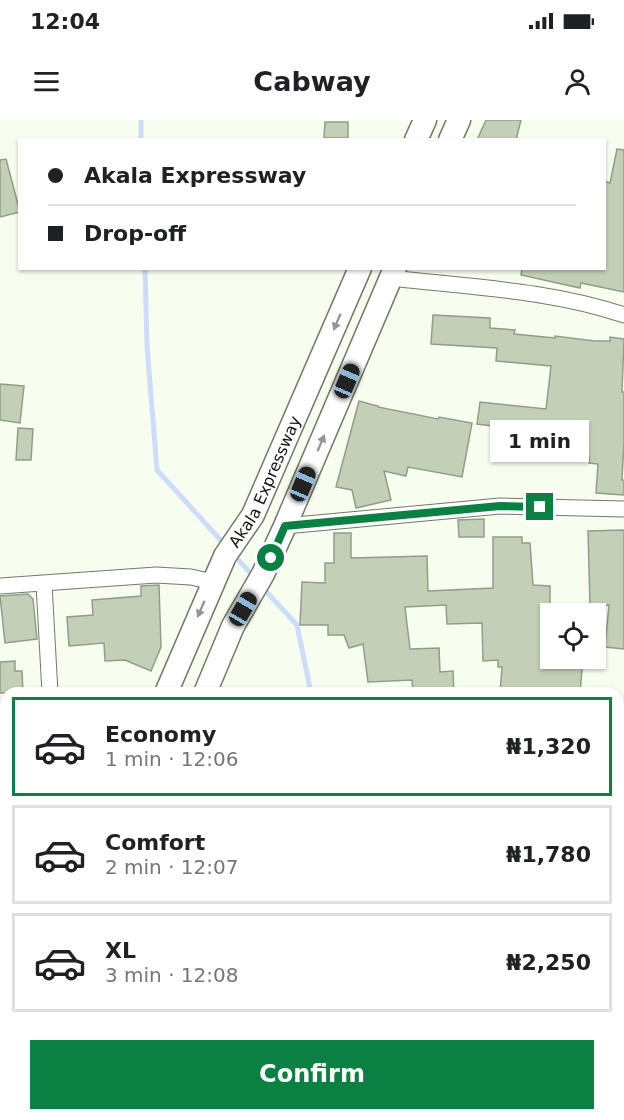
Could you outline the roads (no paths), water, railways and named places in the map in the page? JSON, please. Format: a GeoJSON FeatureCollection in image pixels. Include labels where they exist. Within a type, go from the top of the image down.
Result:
{"type":"FeatureCollection","features":[{"type":"Feature","properties":{"kind":"main road"},"geometry":{"type":"LineString","coordinates":[[417,138],[424,120]]}},
{"type":"Feature","properties":{"kind":"main road","name":"Akala Expressway"},"geometry":{"type":"LineString","coordinates":[[169,687],[225,556],[254,515],[359,270]]}},
{"type":"Feature","properties":{"kind":"main road","name":"Akala Expressway"},"geometry":{"type":"LineString","coordinates":[[208,687],[233,626],[263,573],[285,526],[394,273]]}},
{"type":"Feature","properties":{"kind":"street"},"geometry":{"type":"LineString","coordinates":[[394,273],[547,297],[602,308],[624,315]]}},
{"type":"Feature","properties":{"kind":"street"},"geometry":{"type":"LineString","coordinates":[[285,526],[500,506],[624,509]]}},
{"type":"Feature","properties":{"kind":"street"},"geometry":{"type":"LineString","coordinates":[[0,586],[156,575],[190,577],[213,582]]}},
{"type":"Feature","properties":{"kind":"street"},"geometry":{"type":"LineString","coordinates":[[44,584],[50,687]]}},
{"type":"Feature","properties":{"kind":"waterway"},"geometry":{"type":"LineString","coordinates":[[141,120],[141,138]]}},
{"type":"Feature","properties":{"kind":"waterway"},"geometry":{"type":"LineString","coordinates":[[145,270],[147,346],[157,470],[226,546]]}},
{"type":"Feature","properties":{"kind":"waterway"},"geometry":{"type":"LineString","coordinates":[[232,553],[254,577]]}},
{"type":"Feature","properties":{"kind":"waterway"},"geometry":{"type":"LineString","coordinates":[[262,587],[297,625],[310,687]]}}]}
